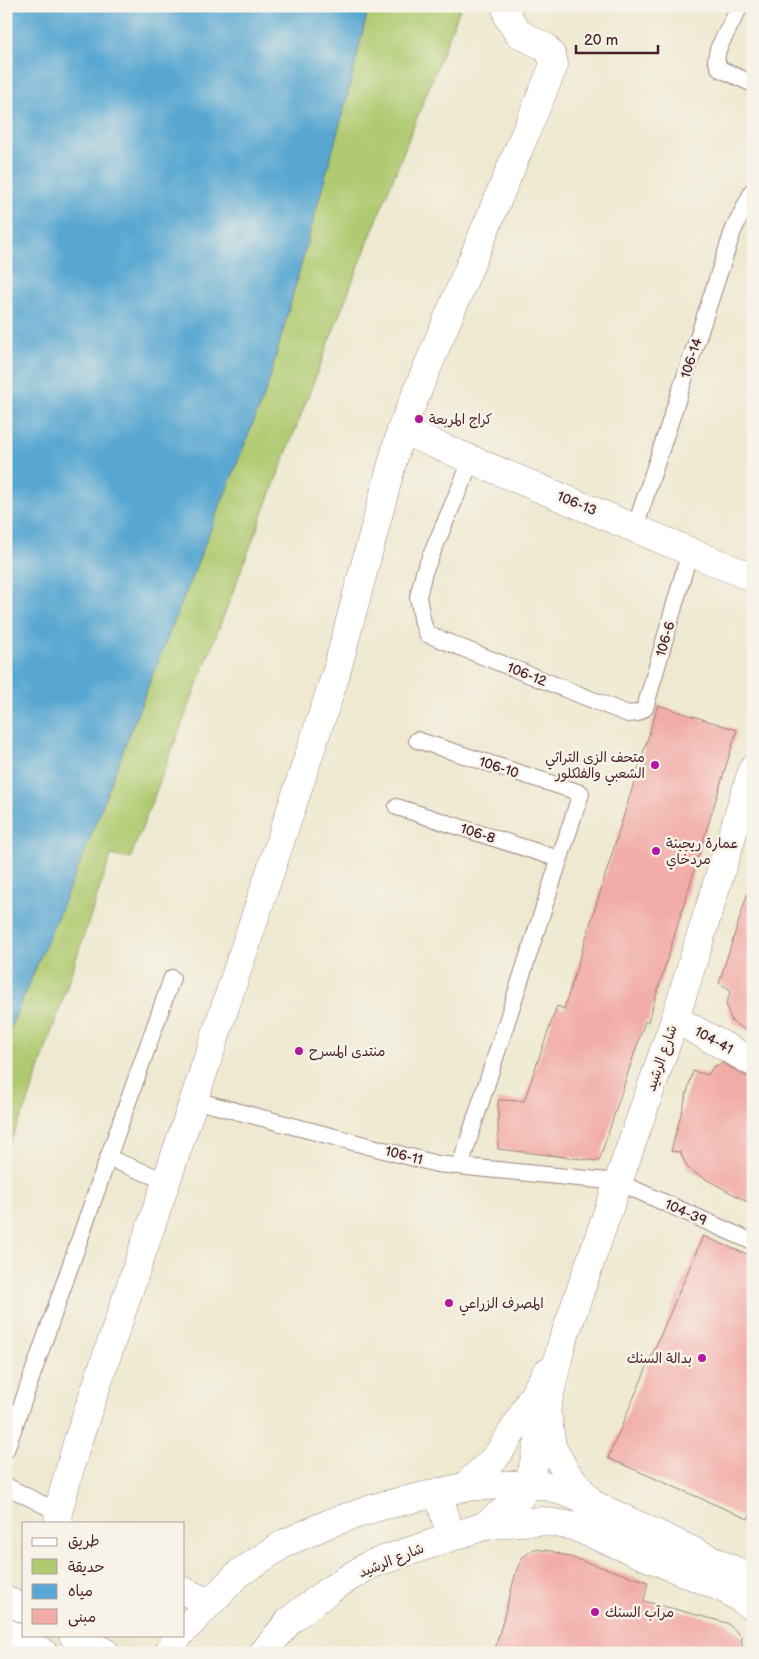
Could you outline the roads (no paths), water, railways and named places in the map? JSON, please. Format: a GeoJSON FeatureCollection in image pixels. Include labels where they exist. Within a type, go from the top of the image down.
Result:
{"type":"FeatureCollection","features":[{"type":"Feature","properties":{"kind":"main road"},"geometry":{"type":"LineString","coordinates":[[58,1518],[77,1443],[335,677],[401,430],[554,65],[552,56],[545,47],[518,33],[508,17],[506,6]]}},
{"type":"Feature","properties":{"kind":"main road","name":"106-13"},"geometry":{"type":"LineString","coordinates":[[401,430],[753,578]]}},
{"type":"Feature","properties":{"kind":"main road","name":"شارع الرشيد"},"geometry":{"type":"LineString","coordinates":[[262,1653],[290,1620],[330,1588],[369,1565],[484,1526],[516,1501],[529,1484],[561,1346],[675,1019],[753,768]]}},
{"type":"Feature","properties":{"kind":"main road","name":"104-41"},"geometry":{"type":"LineString","coordinates":[[675,1019],[753,1062]]}},
{"type":"Feature","properties":{"kind":"main road","name":"شارع الرشيد"},"geometry":{"type":"LineString","coordinates":[[464,1487],[496,1457],[516,1426],[561,1346]]}},
{"type":"Feature","properties":{"kind":"main road"},"geometry":{"type":"LineString","coordinates":[[547,1408],[552,1447],[566,1472],[592,1504]]}},
{"type":"Feature","properties":{"kind":"main road"},"geometry":{"type":"LineString","coordinates":[[185,1629],[238,1574],[285,1543],[339,1520],[381,1506],[464,1487],[529,1484],[550,1487],[573,1495],[738,1572],[753,1582]]}},
{"type":"Feature","properties":{"kind":"main road"},"geometry":{"type":"LineString","coordinates":[[438,1492],[451,1537]]}},
{"type":"Feature","properties":{"kind":"main road"},"geometry":{"type":"LineString","coordinates":[[484,1526],[517,1522],[543,1522],[573,1526],[727,1590],[753,1607]]}},
{"type":"Feature","properties":{"kind":"main road"},"geometry":{"type":"LineString","coordinates":[[185,1592],[209,1604]]}},
{"type":"Feature","properties":{"kind":"main road"},"geometry":{"type":"LineString","coordinates":[[6,1600],[22,1608]]}},
{"type":"Feature","properties":{"kind":"main road"},"geometry":{"type":"LineString","coordinates":[[6,1632],[44,1653]]}},
{"type":"Feature","properties":{"kind":"main road"},"geometry":{"type":"LineString","coordinates":[[75,1636],[106,1653]]}},
{"type":"Feature","properties":{"kind":"main road"},"geometry":{"type":"LineString","coordinates":[[168,1653],[178,1636]]}},
{"type":"Feature","properties":{"kind":"lane"},"geometry":{"type":"LineString","coordinates":[[740,6],[718,49],[716,60],[720,69],[753,84]]}},
{"type":"Feature","properties":{"kind":"lane","name":"106-14"},"geometry":{"type":"LineString","coordinates":[[635,528],[732,231],[753,190]]}},
{"type":"Feature","properties":{"kind":"lane","name":"106-12"},"geometry":{"type":"LineString","coordinates":[[472,459],[424,572],[418,598],[427,634],[628,714]]}},
{"type":"Feature","properties":{"kind":"lane","name":"106-6"},"geometry":{"type":"LineString","coordinates":[[628,714],[637,713],[645,708],[690,552]]}},
{"type":"Feature","properties":{"kind":"lane","name":"106-10"},"geometry":{"type":"LineString","coordinates":[[416,740],[580,793],[559,859]]}},
{"type":"Feature","properties":{"kind":"lane","name":"106-8"},"geometry":{"type":"LineString","coordinates":[[397,807],[559,859]]}},
{"type":"Feature","properties":{"kind":"lane"},"geometry":{"type":"LineString","coordinates":[[460,1166],[559,859]]}},
{"type":"Feature","properties":{"kind":"lane"},"geometry":{"type":"LineString","coordinates":[[6,1450],[172,978]]}},
{"type":"Feature","properties":{"kind":"lane","name":"106-11"},"geometry":{"type":"LineString","coordinates":[[194,1100],[437,1164],[618,1182]]}},
{"type":"Feature","properties":{"kind":"lane"},"geometry":{"type":"LineString","coordinates":[[108,1158],[166,1181]]}},
{"type":"Feature","properties":{"kind":"lane","name":"104-39"},"geometry":{"type":"LineString","coordinates":[[618,1182],[753,1242]]}},
{"type":"Feature","properties":{"kind":"lane"},"geometry":{"type":"LineString","coordinates":[[6,1486],[58,1518]]}},
{"type":"Feature","properties":{"kind":"water"},"geometry":{"type":"Polygon","coordinates":[[[6,6],[369,6],[345,105],[267,388],[132,727],[85,851],[6,1038],[6,6]]]}},
{"type":"Feature","properties":{"kind":"place","name":"كراج المربعة"},"geometry":{"type":"Point","coordinates":[419,419]}},
{"type":"Feature","properties":{"kind":"place","name":"متحف الزي التراثي الشعبي والفلكلور"},"geometry":{"type":"Point","coordinates":[655,765]}},
{"type":"Feature","properties":{"kind":"place","name":"عمارة ريجينة مردخاي"},"geometry":{"type":"Point","coordinates":[656,851]}},
{"type":"Feature","properties":{"kind":"place","name":"منتدى المسرح"},"geometry":{"type":"Point","coordinates":[299,1051]}},
{"type":"Feature","properties":{"kind":"place","name":"المصرف الزراعي"},"geometry":{"type":"Point","coordinates":[449,1303]}},
{"type":"Feature","properties":{"kind":"place","name":"بدالة السنك"},"geometry":{"type":"Point","coordinates":[702,1358]}},
{"type":"Feature","properties":{"kind":"place","name":"مرآب السنك"},"geometry":{"type":"Point","coordinates":[595,1612]}}]}
